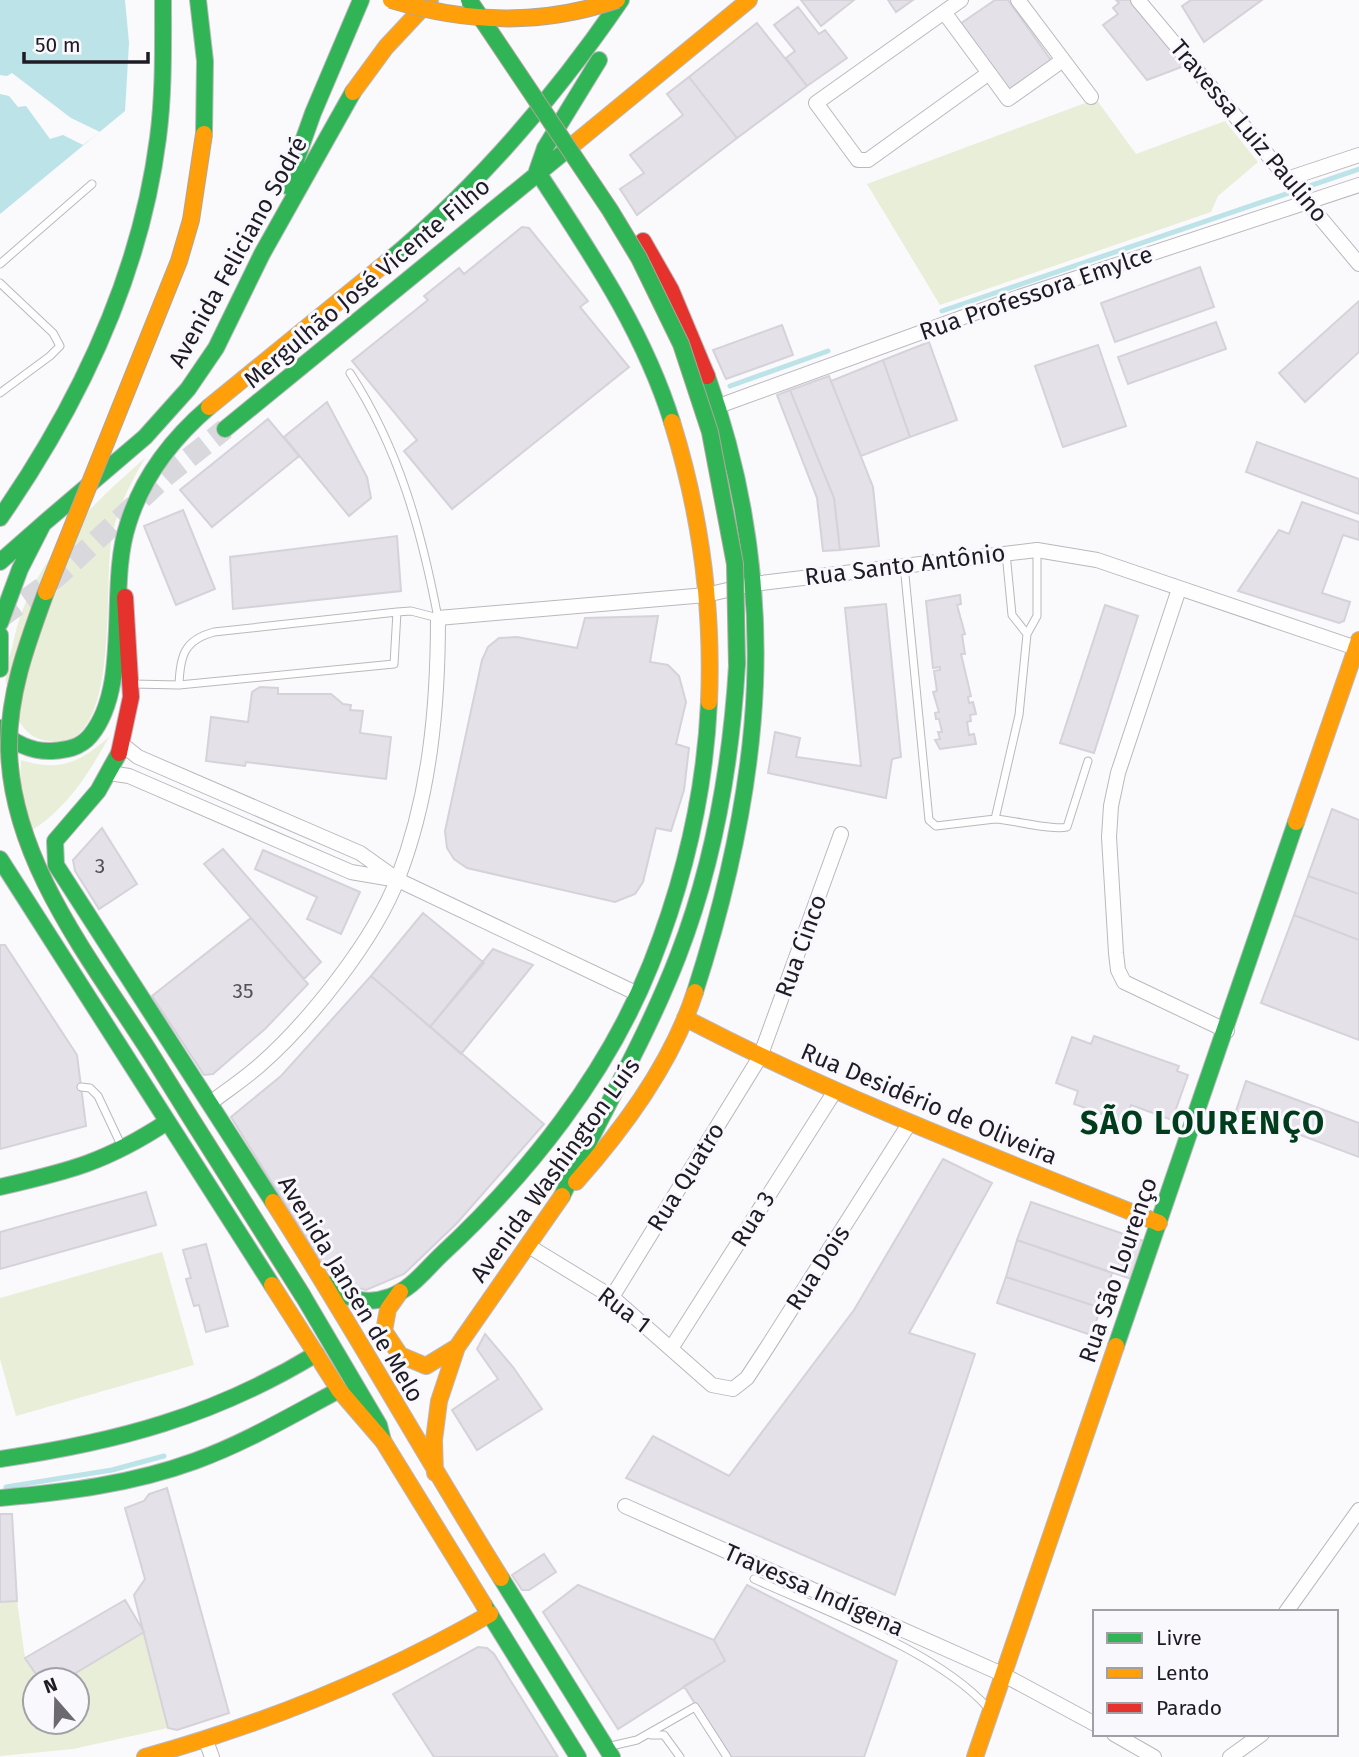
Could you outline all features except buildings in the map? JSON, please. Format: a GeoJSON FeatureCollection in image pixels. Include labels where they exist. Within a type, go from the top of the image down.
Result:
{"type":"FeatureCollection","features":[{"type":"Feature","properties":{"kind":"main road"},"geometry":{"type":"LineString","coordinates":[[0,518],[54,437],[92,366],[144,213],[158,140],[163,65],[163,0]]}},
{"type":"Feature","properties":{"kind":"main road"},"geometry":{"type":"LineString","coordinates":[[198,0],[205,61],[204,134],[191,220],[179,261],[51,578],[19,667],[12,707],[9,751],[22,825],[53,899],[303,1296],[379,1425],[383,1441]]}},
{"type":"Feature","properties":{"kind":"main road"},"geometry":{"type":"LineString","coordinates":[[262,254],[313,113],[361,0]]}},
{"type":"Feature","properties":{"kind":"main road"},"geometry":{"type":"LineString","coordinates":[[391,0],[424,11],[502,22],[545,18],[596,8],[619,0]]}},
{"type":"Feature","properties":{"kind":"main road","name":"Avenida Feliciano Sodré"},"geometry":{"type":"LineString","coordinates":[[0,562],[145,437],[188,389],[216,348],[262,254],[350,96],[386,47],[430,0]]}},
{"type":"Feature","properties":{"kind":"main road"},"geometry":{"type":"LineString","coordinates":[[469,0],[610,209],[639,258],[681,344],[710,432],[735,564],[737,665],[734,731],[722,801],[690,922],[652,1014],[562,1196]]}},
{"type":"Feature","properties":{"kind":"main road"},"geometry":{"type":"LineString","coordinates":[[0,729],[16,743],[53,752],[71,748],[85,740],[97,726],[108,702],[115,668],[117,587],[126,528],[147,481],[163,454],[188,425],[405,247],[484,174],[542,110],[619,0]]}},
{"type":"Feature","properties":{"kind":"main road"},"geometry":{"type":"LineString","coordinates":[[537,171],[545,148],[633,0]]}},
{"type":"Feature","properties":{"kind":"main road"},"geometry":{"type":"LineString","coordinates":[[537,171],[749,0]]}},
{"type":"Feature","properties":{"kind":"main road","name":"Avenida Washington Luís"},"geometry":{"type":"LineString","coordinates":[[435,1473],[434,1440],[439,1401],[457,1347],[562,1196],[594,1161],[626,1118],[685,1018],[721,898],[751,754],[757,697],[753,584],[738,488],[716,407],[702,361],[670,286],[576,140]]}},
{"type":"Feature","properties":{"kind":"main road","name":"Mergulhão José Vicente Filho"},"geometry":{"type":"LineString","coordinates":[[225,429],[429,264],[537,171]]}},
{"type":"Feature","properties":{"kind":"main road","name":"Avenida Washington Luís"},"geometry":{"type":"LineString","coordinates":[[325,1283],[336,1293],[354,1301],[383,1299],[400,1292],[453,1246],[509,1188],[543,1147],[579,1094],[638,994],[673,901],[699,796],[708,721],[710,649],[706,595],[686,476],[659,382],[636,330],[606,276],[537,171]]}},
{"type":"Feature","properties":{"kind":"main road"},"geometry":{"type":"LineString","coordinates":[[0,624],[20,569],[43,524]]}},
{"type":"Feature","properties":{"kind":"main road"},"geometry":{"type":"LineString","coordinates":[[109,773],[123,745],[133,704],[121,560]]}},
{"type":"Feature","properties":{"kind":"main road"},"geometry":{"type":"LineString","coordinates":[[0,635],[0,669]]}},
{"type":"Feature","properties":{"kind":"main road","name":"Rua São Lourenço"},"geometry":{"type":"LineString","coordinates":[[975,1757],[1358,645]]}},
{"type":"Feature","properties":{"kind":"main road","name":"Avenida Jansen de Melo"},"geometry":{"type":"LineString","coordinates":[[109,773],[53,845],[53,856],[61,875],[325,1283],[435,1473],[608,1752]]}},
{"type":"Feature","properties":{"kind":"main road"},"geometry":{"type":"LineString","coordinates":[[2,866],[74,973],[339,1390],[383,1441],[578,1757]]}},
{"type":"Feature","properties":{"kind":"main road"},"geometry":{"type":"LineString","coordinates":[[74,973],[79,950],[84,944],[97,942],[110,950]]}},
{"type":"Feature","properties":{"kind":"main road","name":"Rua Desidério de Oliveira"},"geometry":{"type":"LineString","coordinates":[[685,1018],[760,1057],[909,1124],[1158,1223]]}},
{"type":"Feature","properties":{"kind":"main road"},"geometry":{"type":"LineString","coordinates":[[0,1187],[75,1170],[124,1150],[167,1122]]}},
{"type":"Feature","properties":{"kind":"main road"},"geometry":{"type":"LineString","coordinates":[[400,1292],[387,1309],[384,1331],[404,1360],[426,1366],[457,1347]]}},
{"type":"Feature","properties":{"kind":"main road"},"geometry":{"type":"LineString","coordinates":[[0,1460],[121,1440],[191,1419],[248,1395],[316,1354]]}},
{"type":"Feature","properties":{"kind":"main road"},"geometry":{"type":"LineString","coordinates":[[0,1498],[52,1494],[135,1478],[206,1456],[339,1390]]}},
{"type":"Feature","properties":{"kind":"main road"},"geometry":{"type":"LineString","coordinates":[[145,1757],[209,1749],[393,1668],[490,1614]]}},
{"type":"Feature","properties":{"kind":"street"},"geometry":{"type":"LineString","coordinates":[[961,0],[816,103],[858,160],[868,160],[989,73]]}},
{"type":"Feature","properties":{"kind":"street"},"geometry":{"type":"LineString","coordinates":[[1018,0],[1091,97]]}},
{"type":"Feature","properties":{"kind":"street","name":"Travessa Luiz Paulino"},"geometry":{"type":"LineString","coordinates":[[1138,0],[1290,178],[1359,264]]}},
{"type":"Feature","properties":{"kind":"street"},"geometry":{"type":"LineString","coordinates":[[944,12],[1008,99],[1062,60]]}},
{"type":"Feature","properties":{"kind":"street"},"geometry":{"type":"LineString","coordinates":[[1290,178],[1359,155]]}},
{"type":"Feature","properties":{"kind":"street","name":"Rua Professora Emylce"},"geometry":{"type":"LineString","coordinates":[[716,407],[1013,299],[1359,186]]}},
{"type":"Feature","properties":{"kind":"street","name":"Rua Santo Antônio"},"geometry":{"type":"LineString","coordinates":[[438,618],[706,595],[753,584],[1037,550],[1097,560],[1179,589],[1358,645]]}},
{"type":"Feature","properties":{"kind":"street"},"geometry":{"type":"LineString","coordinates":[[1179,589],[1118,773],[1111,806],[1109,837],[1116,953],[1118,970],[1124,982],[1227,1031]]}},
{"type":"Feature","properties":{"kind":"street"},"geometry":{"type":"LineString","coordinates":[[209,1104],[260,1065],[305,1019],[376,923],[398,880],[417,816],[434,736],[438,618]]}},
{"type":"Feature","properties":{"kind":"street"},"geometry":{"type":"LineString","coordinates":[[123,745],[138,757],[360,853],[398,880],[638,994]]}},
{"type":"Feature","properties":{"kind":"street"},"geometry":{"type":"LineString","coordinates":[[109,773],[129,776],[351,872],[398,880]]}},
{"type":"Feature","properties":{"kind":"street","name":"Rua Cinco"},"geometry":{"type":"LineString","coordinates":[[760,1057],[841,834]]}},
{"type":"Feature","properties":{"kind":"street","name":"Rua Quatro"},"geometry":{"type":"LineString","coordinates":[[612,1297],[760,1057]]}},
{"type":"Feature","properties":{"kind":"street","name":"Rua 3"},"geometry":{"type":"LineString","coordinates":[[672,1348],[835,1091]]}},
{"type":"Feature","properties":{"kind":"street","name":"Rua Dois"},"geometry":{"type":"LineString","coordinates":[[712,1385],[733,1389],[747,1378],[909,1124]]}},
{"type":"Feature","properties":{"kind":"street","name":"Rua 1"},"geometry":{"type":"LineString","coordinates":[[527,1245],[612,1297],[712,1385]]}},
{"type":"Feature","properties":{"kind":"street","name":"Travessa Indígena"},"geometry":{"type":"LineString","coordinates":[[625,1506],[1002,1674],[1093,1723]]}},
{"type":"Feature","properties":{"kind":"street"},"geometry":{"type":"LineString","coordinates":[[1287,1610],[1359,1510]]}},
{"type":"Feature","properties":{"kind":"street"},"geometry":{"type":"LineString","coordinates":[[1117,1736],[1154,1757]]}},
{"type":"Feature","properties":{"kind":"street"},"geometry":{"type":"LineString","coordinates":[[1230,1757],[1259,1736]]}},
{"type":"Feature","properties":{"kind":"lane"},"geometry":{"type":"LineString","coordinates":[[0,264],[92,184]]}},
{"type":"Feature","properties":{"kind":"lane"},"geometry":{"type":"LineString","coordinates":[[0,282],[53,333],[60,346],[0,393]]}},
{"type":"Feature","properties":{"kind":"lane"},"geometry":{"type":"LineString","coordinates":[[179,685],[187,648],[199,636],[397,612],[411,611],[438,618],[420,529],[402,472],[368,401],[350,373]]}},
{"type":"Feature","properties":{"kind":"lane"},"geometry":{"type":"LineString","coordinates":[[995,819],[1019,715],[1027,634],[1037,616],[1037,550]]}},
{"type":"Feature","properties":{"kind":"lane"},"geometry":{"type":"LineString","coordinates":[[1006,552],[1012,615],[1027,634]]}},
{"type":"Feature","properties":{"kind":"lane"},"geometry":{"type":"LineString","coordinates":[[904,565],[929,820],[936,826],[995,819],[1025,821],[1058,830],[1067,827],[1088,761]]}},
{"type":"Feature","properties":{"kind":"lane"},"geometry":{"type":"LineString","coordinates":[[132,684],[179,685],[394,664],[397,612]]}},
{"type":"Feature","properties":{"kind":"lane"},"geometry":{"type":"LineString","coordinates":[[81,1087],[90,1088],[98,1096],[124,1150]]}},
{"type":"Feature","properties":{"kind":"lane"},"geometry":{"type":"LineString","coordinates":[[754,1579],[930,1661],[974,1692],[990,1711]]}},
{"type":"Feature","properties":{"kind":"lane"},"geometry":{"type":"LineString","coordinates":[[637,1740],[695,1707],[727,1757]]}},
{"type":"Feature","properties":{"kind":"lane"},"geometry":{"type":"LineString","coordinates":[[608,1752],[657,1732],[664,1735],[680,1757]]}},
{"type":"Feature","properties":{"kind":"green space"},"geometry":{"type":"Polygon","coordinates":[[[1096,99],[1136,154],[1225,121],[1258,162],[1218,196],[1211,212],[940,305],[867,184],[1096,99]]]}},
{"type":"Feature","properties":{"kind":"green space"},"geometry":{"type":"Polygon","coordinates":[[[145,458],[125,496],[112,536],[106,651],[93,711],[81,732],[63,741],[39,739],[22,726],[7,685],[7,667],[21,615],[32,588],[63,540],[102,498],[145,458]]]}},
{"type":"Feature","properties":{"kind":"green space"},"geometry":{"type":"Polygon","coordinates":[[[109,737],[71,796],[47,819],[17,839],[21,760],[47,765],[68,763],[88,753],[109,737]]]}},
{"type":"Feature","properties":{"kind":"green space"},"geometry":{"type":"Polygon","coordinates":[[[162,1252],[194,1365],[16,1416],[0,1359],[0,1298],[162,1252]]]}},
{"type":"Feature","properties":{"kind":"green space"},"geometry":{"type":"Polygon","coordinates":[[[0,1514],[12,1514],[17,1601],[25,1658],[30,1666],[21,1666],[21,1736],[91,1736],[91,1666],[87,1666],[144,1632],[168,1728],[73,1749],[0,1756],[0,1514]]]}},
{"type":"Feature","properties":{"kind":"water"},"geometry":{"type":"Polygon","coordinates":[[[0,0],[125,0],[129,43],[125,111],[0,214],[0,0]]]}},
{"type":"Feature","properties":{"kind":"pier"},"geometry":{"type":"Polygon","coordinates":[[[12,73],[71,118],[100,132],[83,145],[63,135],[50,139],[26,106],[18,107],[9,96],[0,94],[0,75],[7,76],[12,73]]]}},
{"type":"Feature","properties":{"kind":"waterway"},"geometry":{"type":"LineString","coordinates":[[942,311],[1359,169]]}},
{"type":"Feature","properties":{"kind":"waterway"},"geometry":{"type":"LineString","coordinates":[[730,386],[828,351]]}},
{"type":"Feature","properties":{"kind":"waterway"},"geometry":{"type":"LineString","coordinates":[[6,1487],[112,1470],[164,1456]]}},
{"type":"Feature","properties":{"kind":"tunnel"},"geometry":{"type":"LineString","coordinates":[[0,618],[58,576],[166,476],[225,429]]}},
{"type":"Feature","properties":{"kind":"traffic: fast"},"geometry":{"type":"LineString","coordinates":[[0,518],[29,475],[80,385],[121,290],[137,240],[149,190],[160,121],[163,0]]}},
{"type":"Feature","properties":{"kind":"traffic: fast"},"geometry":{"type":"LineString","coordinates":[[198,0],[205,61],[204,134]]}},
{"type":"Feature","properties":{"kind":"traffic: fast"},"geometry":{"type":"LineString","coordinates":[[287,186],[313,113],[361,0]]}},
{"type":"Feature","properties":{"kind":"traffic: fast"},"geometry":{"type":"LineString","coordinates":[[469,0],[610,210],[639,258],[681,344],[710,432],[735,564],[737,665]]}},
{"type":"Feature","properties":{"kind":"traffic: fast"},"geometry":{"type":"LineString","coordinates":[[387,262],[453,203],[513,139],[569,72],[621,0]]}},
{"type":"Feature","properties":{"kind":"traffic: fast"},"geometry":{"type":"LineString","coordinates":[[537,171],[545,148],[599,60]]}},
{"type":"Feature","properties":{"kind":"traffic: fast"},"geometry":{"type":"LineString","coordinates":[[0,623],[20,569],[43,524],[145,437],[188,389],[216,348],[262,254],[353,92]]}},
{"type":"Feature","properties":{"kind":"traffic: fast"},"geometry":{"type":"LineString","coordinates":[[225,429],[569,148]]}},
{"type":"Feature","properties":{"kind":"traffic: fast"},"geometry":{"type":"LineString","coordinates":[[537,171],[595,261],[630,323],[646,355],[672,422]]}},
{"type":"Feature","properties":{"kind":"traffic: fast"},"geometry":{"type":"LineString","coordinates":[[695,992],[718,914],[736,837],[749,761],[755,685],[755,609],[747,532],[731,455],[707,376]]}},
{"type":"Feature","properties":{"kind":"traffic: fast"},"geometry":{"type":"LineString","coordinates":[[0,728],[16,742],[45,751],[72,748],[90,736],[103,715],[111,691],[122,549],[134,507],[160,460],[183,432],[209,407]]}},
{"type":"Feature","properties":{"kind":"traffic: fast"},"geometry":{"type":"LineString","coordinates":[[0,562],[42,525]]}},
{"type":"Feature","properties":{"kind":"traffic: fast"},"geometry":{"type":"LineString","coordinates":[[46,592],[15,689],[10,729],[9,750],[14,792],[24,832],[40,872],[81,947],[303,1296]]}},
{"type":"Feature","properties":{"kind":"traffic: fast"},"geometry":{"type":"LineString","coordinates":[[0,635],[0,669]]}},
{"type":"Feature","properties":{"kind":"traffic: fast"},"geometry":{"type":"LineString","coordinates":[[562,1196],[652,1017],[691,921],[719,813],[730,740],[737,665]]}},
{"type":"Feature","properties":{"kind":"traffic: fast"},"geometry":{"type":"LineString","coordinates":[[325,1283],[347,1296],[372,1301],[397,1294],[411,1285],[505,1191],[562,1121],[588,1083],[633,1005],[663,933],[683,868],[698,803],[709,702]]}},
{"type":"Feature","properties":{"kind":"traffic: fast"},"geometry":{"type":"LineString","coordinates":[[119,753],[98,791],[55,841],[56,865],[273,1202]]}},
{"type":"Feature","properties":{"kind":"traffic: fast"},"geometry":{"type":"LineString","coordinates":[[1116,1346],[1296,822]]}},
{"type":"Feature","properties":{"kind":"traffic: fast"},"geometry":{"type":"LineString","coordinates":[[0,859],[272,1285]]}},
{"type":"Feature","properties":{"kind":"traffic: fast"},"geometry":{"type":"LineString","coordinates":[[0,1187],[87,1164],[125,1147],[167,1122]]}},
{"type":"Feature","properties":{"kind":"traffic: fast"},"geometry":{"type":"LineString","coordinates":[[303,1296],[379,1425],[383,1441]]}},
{"type":"Feature","properties":{"kind":"traffic: fast"},"geometry":{"type":"LineString","coordinates":[[0,1459],[84,1444],[164,1423],[240,1394],[316,1354]]}},
{"type":"Feature","properties":{"kind":"traffic: fast"},"geometry":{"type":"LineString","coordinates":[[0,1498],[99,1486],[171,1469],[232,1446],[339,1390]]}},
{"type":"Feature","properties":{"kind":"traffic: fast"},"geometry":{"type":"LineString","coordinates":[[501,1578],[612,1757]]}},
{"type":"Feature","properties":{"kind":"traffic: fast"},"geometry":{"type":"LineString","coordinates":[[484,1605],[578,1757]]}},
{"type":"Feature","properties":{"kind":"traffic: slow"},"geometry":{"type":"LineString","coordinates":[[391,0],[448,13],[504,18],[560,14],[617,0]]}},
{"type":"Feature","properties":{"kind":"traffic: slow"},"geometry":{"type":"LineString","coordinates":[[353,92],[386,47],[430,0]]}},
{"type":"Feature","properties":{"kind":"traffic: slow"},"geometry":{"type":"LineString","coordinates":[[569,148],[749,0]]}},
{"type":"Feature","properties":{"kind":"traffic: slow"},"geometry":{"type":"LineString","coordinates":[[46,592],[179,261],[191,220],[204,134]]}},
{"type":"Feature","properties":{"kind":"traffic: slow"},"geometry":{"type":"LineString","coordinates":[[209,407],[387,262]]}},
{"type":"Feature","properties":{"kind":"traffic: slow"},"geometry":{"type":"LineString","coordinates":[[672,422],[690,490],[702,560],[709,631],[709,702]]}},
{"type":"Feature","properties":{"kind":"traffic: slow"},"geometry":{"type":"LineString","coordinates":[[1296,822],[1359,640]]}},
{"type":"Feature","properties":{"kind":"traffic: slow"},"geometry":{"type":"LineString","coordinates":[[576,1182],[612,1139],[645,1093],[674,1044],[695,992]]}},
{"type":"Feature","properties":{"kind":"traffic: slow"},"geometry":{"type":"LineString","coordinates":[[685,1018],[860,1101],[1159,1223]]}},
{"type":"Feature","properties":{"kind":"traffic: slow"},"geometry":{"type":"LineString","coordinates":[[435,1473],[434,1440],[439,1401],[457,1347],[562,1196]]}},
{"type":"Feature","properties":{"kind":"traffic: slow"},"geometry":{"type":"LineString","coordinates":[[273,1202],[501,1578]]}},
{"type":"Feature","properties":{"kind":"traffic: slow"},"geometry":{"type":"LineString","coordinates":[[272,1285],[339,1390],[383,1441],[484,1605]]}},
{"type":"Feature","properties":{"kind":"traffic: slow"},"geometry":{"type":"LineString","coordinates":[[400,1292],[388,1309],[384,1331],[400,1355],[426,1366],[457,1347]]}},
{"type":"Feature","properties":{"kind":"traffic: slow"},"geometry":{"type":"LineString","coordinates":[[975,1757],[1116,1346]]}},
{"type":"Feature","properties":{"kind":"traffic: slow"},"geometry":{"type":"LineString","coordinates":[[145,1757],[235,1729],[322,1696],[407,1658],[490,1614]]}},
{"type":"Feature","properties":{"kind":"traffic: jam"},"geometry":{"type":"LineString","coordinates":[[643,241],[671,290],[707,376]]}},
{"type":"Feature","properties":{"kind":"traffic: jam"},"geometry":{"type":"LineString","coordinates":[[119,753],[131,697],[125,597]]}},
{"type":"Feature","properties":{"kind":"district","name":"SÃO LOURENÇO"},"geometry":{"type":"Point","coordinates":[1203,1123]}}]}
